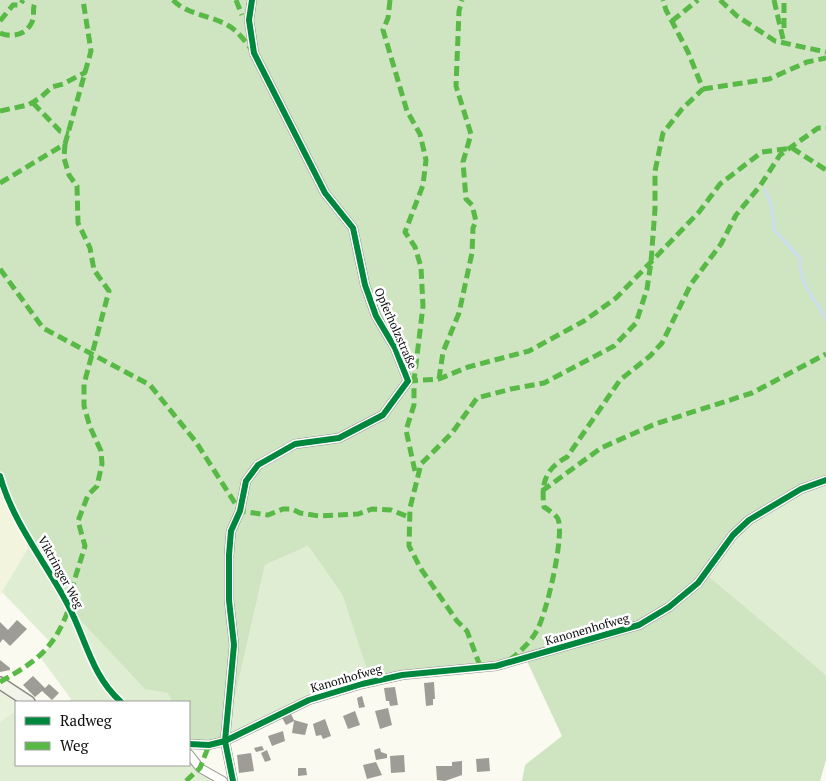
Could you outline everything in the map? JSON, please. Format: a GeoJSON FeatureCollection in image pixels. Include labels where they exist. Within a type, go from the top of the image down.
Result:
{"type":"FeatureCollection","features":[{"type":"Feature","properties":{"kind":"street","name":"Opferholzstraße"},"geometry":{"type":"LineString","coordinates":[[226,741],[234,644],[229,600],[229,555],[231,531],[240,511],[246,481],[258,464],[295,444],[339,438],[383,415],[408,381],[395,348],[376,316],[365,284],[353,228],[325,193],[254,53],[249,20],[252,0]]}},
{"type":"Feature","properties":{"kind":"street","name":"Kanonenhofweg"},"geometry":{"type":"LineString","coordinates":[[480,666],[496,666],[523,660],[639,626],[669,607],[698,583],[733,535],[750,520],[801,488],[826,480]]}},
{"type":"Feature","properties":{"kind":"street","name":"Kanonhofweg"},"geometry":{"type":"LineString","coordinates":[[190,744],[209,744],[226,741],[309,700],[353,687],[402,675],[480,666]]}},
{"type":"Feature","properties":{"kind":"street"},"geometry":{"type":"LineString","coordinates":[[0,683],[27,701]]}},
{"type":"Feature","properties":{"kind":"street"},"geometry":{"type":"LineString","coordinates":[[226,741],[233,781]]}},
{"type":"Feature","properties":{"kind":"street"},"geometry":{"type":"LineString","coordinates":[[190,755],[200,768],[223,781]]}},
{"type":"Feature","properties":{"kind":"green space"},"geometry":{"type":"Polygon","coordinates":[[[0,0],[826,0],[826,475],[796,487],[772,500],[748,517],[729,535],[702,571],[826,675],[826,760],[820,781],[522,781],[525,765],[562,736],[526,659],[371,682],[342,594],[308,546],[265,565],[225,741],[190,744],[190,701],[172,701],[168,693],[145,689],[69,608],[39,558],[0,476],[0,0]]]}},
{"type":"Feature","properties":{"kind":"green space"},"geometry":{"type":"Polygon","coordinates":[[[0,476],[31,543],[0,596],[0,476]]]}},
{"type":"Feature","properties":{"kind":"green space"},"geometry":{"type":"Polygon","coordinates":[[[826,485],[826,675],[707,576],[727,549],[756,518],[786,501],[826,485]]]}},
{"type":"Feature","properties":{"kind":"green space"},"geometry":{"type":"Polygon","coordinates":[[[31,543],[69,608],[169,693],[172,701],[69,701],[71,699],[40,657],[52,644],[2,592],[31,543]]]}},
{"type":"Feature","properties":{"kind":"green space"},"geometry":{"type":"Polygon","coordinates":[[[308,546],[342,594],[371,682],[309,700],[225,741],[265,565],[308,546]]]}},
{"type":"Feature","properties":{"kind":"green space"},"geometry":{"type":"Polygon","coordinates":[[[0,692],[15,701],[15,711],[0,722],[0,692]]]}},
{"type":"Feature","properties":{"kind":"green space"},"geometry":{"type":"Polygon","coordinates":[[[15,711],[15,766],[190,766],[190,756],[223,781],[0,781],[0,722],[15,711]]]}},
{"type":"Feature","properties":{"kind":"building"},"geometry":{"type":"Polygon","coordinates":[[[17,620],[27,629],[10,646],[3,639],[0,643],[0,622],[8,630],[17,620]]]}},
{"type":"Feature","properties":{"kind":"building"},"geometry":{"type":"Polygon","coordinates":[[[0,660],[10,668],[10,670],[0,672],[0,660]]]}},
{"type":"Feature","properties":{"kind":"building"},"geometry":{"type":"Polygon","coordinates":[[[33,676],[45,688],[49,684],[59,693],[52,700],[42,691],[35,697],[23,685],[33,676]]]}},
{"type":"Feature","properties":{"kind":"building"},"geometry":{"type":"Polygon","coordinates":[[[434,682],[435,699],[433,699],[433,705],[426,706],[424,683],[434,682]]]}},
{"type":"Feature","properties":{"kind":"building"},"geometry":{"type":"Polygon","coordinates":[[[395,687],[398,705],[390,706],[389,701],[386,701],[384,688],[395,687]]]}},
{"type":"Feature","properties":{"kind":"building"},"geometry":{"type":"Polygon","coordinates":[[[362,696],[365,707],[359,708],[357,698],[362,696]]]}},
{"type":"Feature","properties":{"kind":"building"},"geometry":{"type":"Polygon","coordinates":[[[388,708],[392,725],[380,729],[375,711],[388,708]]]}},
{"type":"Feature","properties":{"kind":"building"},"geometry":{"type":"Polygon","coordinates":[[[355,711],[360,725],[348,729],[343,716],[355,711]]]}},
{"type":"Feature","properties":{"kind":"building"},"geometry":{"type":"Polygon","coordinates":[[[291,714],[294,720],[308,724],[305,735],[292,733],[294,721],[286,725],[282,718],[291,714]]]}},
{"type":"Feature","properties":{"kind":"building"},"geometry":{"type":"Polygon","coordinates":[[[325,719],[331,736],[323,739],[321,735],[316,736],[313,724],[325,719]]]}},
{"type":"Feature","properties":{"kind":"building"},"geometry":{"type":"Polygon","coordinates":[[[283,731],[285,741],[272,746],[268,736],[283,731]]]}},
{"type":"Feature","properties":{"kind":"building"},"geometry":{"type":"Polygon","coordinates":[[[262,746],[264,750],[256,752],[254,748],[262,746]]]}},
{"type":"Feature","properties":{"kind":"building"},"geometry":{"type":"Polygon","coordinates":[[[380,748],[381,752],[387,754],[387,758],[376,760],[374,750],[380,748]]]}},
{"type":"Feature","properties":{"kind":"building"},"geometry":{"type":"Polygon","coordinates":[[[267,750],[271,760],[265,762],[261,753],[267,750]]]}},
{"type":"Feature","properties":{"kind":"building"},"geometry":{"type":"Polygon","coordinates":[[[251,753],[254,771],[239,773],[237,755],[251,753]]]}},
{"type":"Feature","properties":{"kind":"building"},"geometry":{"type":"Polygon","coordinates":[[[404,755],[405,772],[391,773],[390,756],[404,755]]]}},
{"type":"Feature","properties":{"kind":"building"},"geometry":{"type":"Polygon","coordinates":[[[489,758],[490,771],[477,772],[476,759],[489,758]]]}},
{"type":"Feature","properties":{"kind":"building"},"geometry":{"type":"Polygon","coordinates":[[[462,761],[462,775],[445,781],[437,780],[436,766],[452,766],[452,762],[462,761]]]}},
{"type":"Feature","properties":{"kind":"building"},"geometry":{"type":"Polygon","coordinates":[[[376,762],[382,775],[367,779],[363,765],[376,762]]]}},
{"type":"Feature","properties":{"kind":"building"},"geometry":{"type":"Polygon","coordinates":[[[298,768],[306,768],[307,775],[298,776],[298,768]]]}},
{"type":"Feature","properties":{"kind":"waterway"},"geometry":{"type":"LineString","coordinates":[[765,190],[771,204],[775,231],[800,258],[800,268],[805,284],[826,319]]}},
{"type":"Feature","properties":{"kind":"marked path"},"geometry":{"type":"LineString","coordinates":[[0,21],[13,5],[20,5],[23,0]]}},
{"type":"Feature","properties":{"kind":"marked path"},"geometry":{"type":"LineString","coordinates":[[0,183],[65,144],[91,51],[83,0]]}},
{"type":"Feature","properties":{"kind":"marked path"},"geometry":{"type":"LineString","coordinates":[[173,0],[185,9],[229,26],[239,34],[253,51]]}},
{"type":"Feature","properties":{"kind":"marked path"},"geometry":{"type":"LineString","coordinates":[[236,0],[242,15]]}},
{"type":"Feature","properties":{"kind":"marked path"},"geometry":{"type":"LineString","coordinates":[[390,0],[388,18],[383,30],[407,111],[420,134],[426,160],[423,185],[405,232],[415,247],[421,267],[423,306],[414,381],[414,405],[406,430],[416,476]]}},
{"type":"Feature","properties":{"kind":"marked path"},"geometry":{"type":"LineString","coordinates":[[439,379],[443,352],[459,313],[472,253],[473,228],[476,221],[472,205],[466,199],[463,162],[471,134],[456,86],[459,11],[462,0]]}},
{"type":"Feature","properties":{"kind":"marked path"},"geometry":{"type":"LineString","coordinates":[[480,666],[467,631],[457,621],[421,569],[409,546],[410,508],[421,464],[452,433],[477,398],[544,383],[614,346],[636,323],[647,289],[651,262],[655,209],[655,171],[663,133],[682,109],[703,89],[663,0]]}},
{"type":"Feature","properties":{"kind":"marked path"},"geometry":{"type":"LineString","coordinates":[[672,21],[698,0]]}},
{"type":"Feature","properties":{"kind":"marked path"},"geometry":{"type":"LineString","coordinates":[[720,0],[737,16],[775,41],[826,52]]}},
{"type":"Feature","properties":{"kind":"marked path"},"geometry":{"type":"LineString","coordinates":[[774,0],[784,43]]}},
{"type":"Feature","properties":{"kind":"marked path"},"geometry":{"type":"LineString","coordinates":[[784,0],[784,28]]}},
{"type":"Feature","properties":{"kind":"marked path"},"geometry":{"type":"LineString","coordinates":[[0,33],[14,35],[26,30],[33,20],[35,3]]}},
{"type":"Feature","properties":{"kind":"marked path"},"geometry":{"type":"LineString","coordinates":[[703,89],[769,79],[807,62],[826,58]]}},
{"type":"Feature","properties":{"kind":"marked path"},"geometry":{"type":"LineString","coordinates":[[0,111],[28,105],[40,98],[52,87],[63,84],[86,72]]}},
{"type":"Feature","properties":{"kind":"marked path"},"geometry":{"type":"LineString","coordinates":[[33,103],[60,131],[69,133]]}},
{"type":"Feature","properties":{"kind":"marked path"},"geometry":{"type":"LineString","coordinates":[[510,660],[528,644],[536,632],[545,610],[557,558],[559,541],[558,519],[544,507],[543,491],[546,477],[554,466],[567,457],[620,380],[650,356],[662,343],[691,284],[721,244],[736,215],[760,186],[780,155],[818,128],[826,128]]}},
{"type":"Feature","properties":{"kind":"marked path"},"geometry":{"type":"LineString","coordinates":[[65,144],[64,158],[69,175],[77,186],[78,223],[90,248],[94,270],[109,291],[84,384],[84,406],[90,427],[101,451],[102,464],[97,486],[88,495],[78,521],[85,546],[67,604]]}},
{"type":"Feature","properties":{"kind":"marked path"},"geometry":{"type":"LineString","coordinates":[[408,381],[439,379],[468,367],[529,351],[584,321],[616,298],[699,212],[720,184],[762,152],[792,148],[826,170]]}},
{"type":"Feature","properties":{"kind":"marked path"},"geometry":{"type":"LineString","coordinates":[[0,269],[43,328],[150,385],[196,442],[240,511],[268,515],[283,509],[292,509],[300,513],[319,516],[358,514],[372,509],[391,510],[409,517]]}},
{"type":"Feature","properties":{"kind":"marked path"},"geometry":{"type":"LineString","coordinates":[[542,491],[601,448],[655,424],[752,393],[826,354]]}},
{"type":"Feature","properties":{"kind":"marked path"},"geometry":{"type":"LineString","coordinates":[[0,682],[43,652],[57,634],[69,608]]}},
{"type":"Feature","properties":{"kind":"marked path"},"geometry":{"type":"LineString","coordinates":[[186,781],[200,768],[209,745]]}},
{"type":"Feature","properties":{"kind":"cycle path"},"geometry":{"type":"LineString","coordinates":[[233,781],[225,741],[234,645],[229,600],[229,555],[231,531],[240,511],[246,481],[258,465],[295,444],[339,438],[383,415],[408,381],[395,348],[376,316],[365,285],[353,228],[325,193],[254,53],[249,20],[252,0]]}},
{"type":"Feature","properties":{"kind":"cycle path","name":"Viktringer Weg"},"geometry":{"type":"LineString","coordinates":[[0,476],[13,510],[68,605],[96,668],[120,701]]}},
{"type":"Feature","properties":{"kind":"cycle path"},"geometry":{"type":"LineString","coordinates":[[190,744],[209,745],[225,741],[309,700],[362,684],[402,675],[496,666],[639,625],[669,607],[698,583],[733,535],[749,520],[801,489],[826,480]]}}]}
